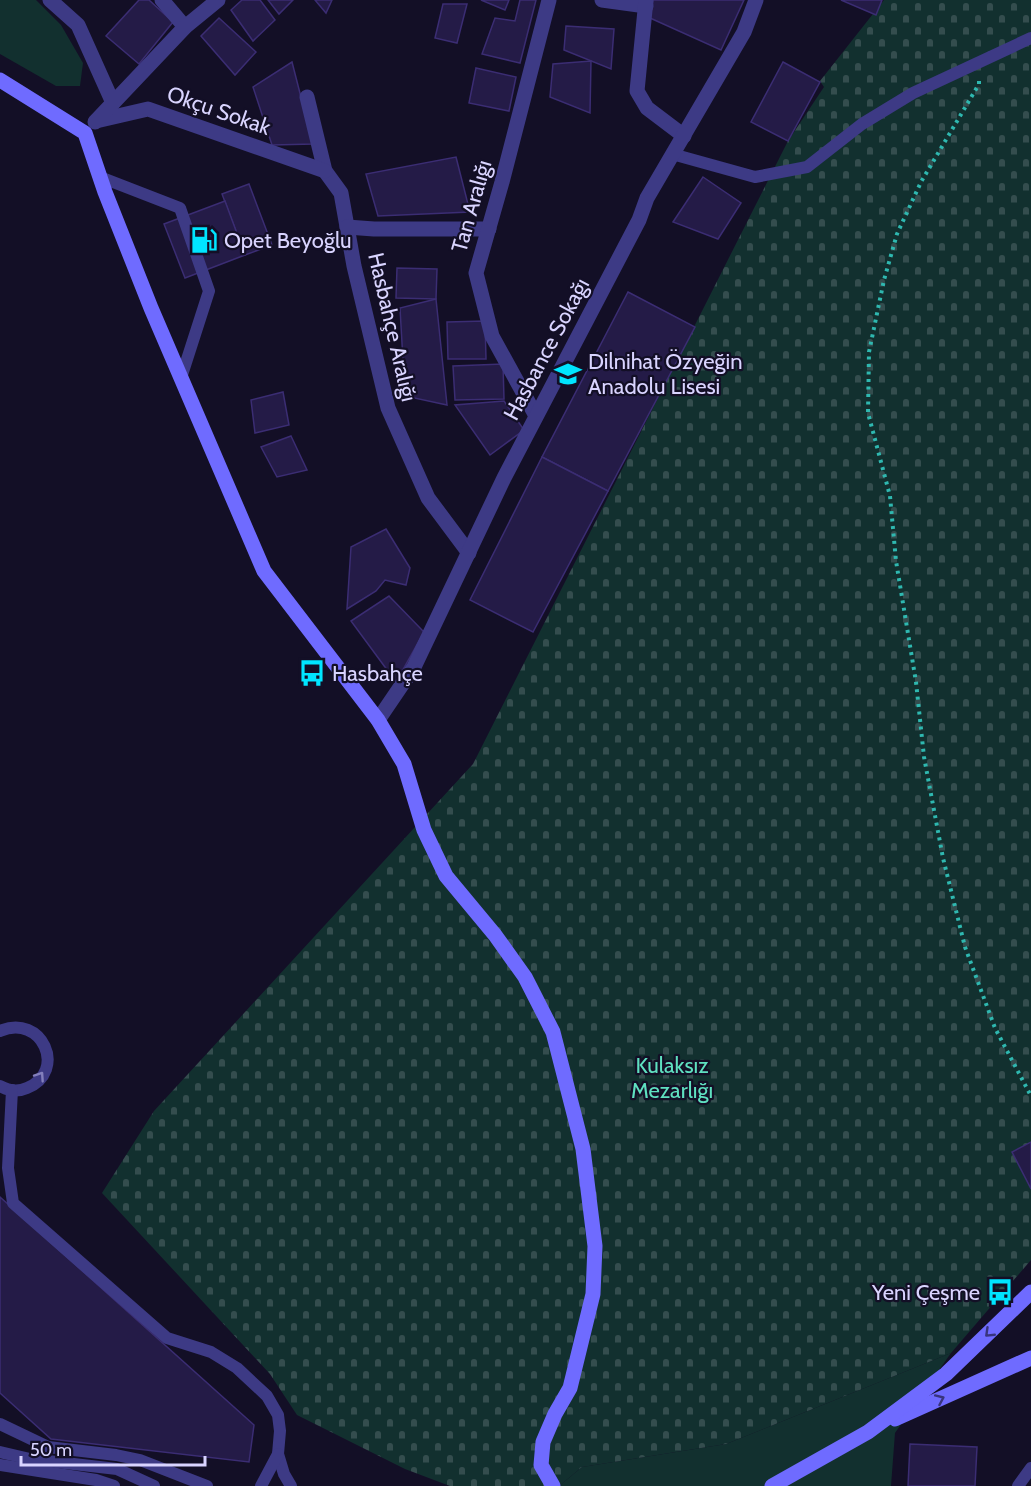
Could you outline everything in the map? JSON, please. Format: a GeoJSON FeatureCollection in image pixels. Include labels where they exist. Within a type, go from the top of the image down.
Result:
{"type":"FeatureCollection","features":[{"type":"Feature","properties":{"kind":"street"},"geometry":{"type":"LineString","coordinates":[[50,0],[78,25],[113,103]]}},
{"type":"Feature","properties":{"kind":"street"},"geometry":{"type":"LineString","coordinates":[[162,0],[184,27]]}},
{"type":"Feature","properties":{"kind":"street"},"geometry":{"type":"LineString","coordinates":[[85,133],[184,27],[218,0]]}},
{"type":"Feature","properties":{"kind":"street","name":"Tan Aralığı"},"geometry":{"type":"LineString","coordinates":[[536,416],[492,336],[476,273],[549,0]]}},
{"type":"Feature","properties":{"kind":"street"},"geometry":{"type":"LineString","coordinates":[[602,0],[646,3],[637,91],[647,108],[684,136]]}},
{"type":"Feature","properties":{"kind":"street","name":"Hasbance Sokağı"},"geometry":{"type":"LineString","coordinates":[[378,720],[414,667],[536,416],[639,220],[647,198],[744,32],[756,0]]}},
{"type":"Feature","properties":{"kind":"street"},"geometry":{"type":"LineString","coordinates":[[0,80],[85,133],[151,308],[264,571],[378,720],[404,764],[424,830],[446,876],[495,935],[525,977],[553,1032],[583,1149],[595,1246],[593,1294],[570,1388],[543,1442],[541,1465],[553,1486]]}},
{"type":"Feature","properties":{"kind":"street","name":"Hasbahçe Aralığı"},"geometry":{"type":"LineString","coordinates":[[308,98],[326,171],[341,193],[354,266],[388,408],[428,498],[469,553]]}},
{"type":"Feature","properties":{"kind":"street","name":"Okçu Sokak"},"geometry":{"type":"LineString","coordinates":[[96,121],[148,109],[326,171]]}},
{"type":"Feature","properties":{"kind":"street"},"geometry":{"type":"LineString","coordinates":[[348,227],[374,230],[489,229]]}},
{"type":"Feature","properties":{"kind":"street"},"geometry":{"type":"LineString","coordinates":[[868,1432],[946,1374],[1031,1292]]}},
{"type":"Feature","properties":{"kind":"street"},"geometry":{"type":"LineString","coordinates":[[772,1486],[868,1432],[1031,1358]]}},
{"type":"Feature","properties":{"kind":"lane"},"geometry":{"type":"LineString","coordinates":[[672,154],[755,177],[807,167],[862,124],[913,93],[1031,38]]}},
{"type":"Feature","properties":{"kind":"lane"},"geometry":{"type":"LineString","coordinates":[[100,177],[180,208],[209,291],[181,378]]}},
{"type":"Feature","properties":{"kind":"lane"},"geometry":{"type":"LineString","coordinates":[[0,1031],[10,1027],[25,1028],[37,1035],[46,1046],[48,1060],[44,1074],[35,1085],[21,1091],[6,1088],[9,1130],[8,1168],[13,1203],[166,1338],[211,1352],[237,1368],[267,1396],[278,1415],[280,1431],[278,1454],[284,1474],[291,1486]]}},
{"type":"Feature","properties":{"kind":"lane"},"geometry":{"type":"LineString","coordinates":[[0,1424],[48,1446],[140,1460],[207,1486]]}},
{"type":"Feature","properties":{"kind":"lane"},"geometry":{"type":"LineString","coordinates":[[0,1452],[30,1459],[117,1469],[154,1486]]}},
{"type":"Feature","properties":{"kind":"lane"},"geometry":{"type":"LineString","coordinates":[[261,1486],[278,1454]]}},
{"type":"Feature","properties":{"kind":"lane"},"geometry":{"type":"LineString","coordinates":[[0,1465],[96,1480],[114,1486]]}},
{"type":"Feature","properties":{"kind":"lane"},"geometry":{"type":"LineString","coordinates":[[1018,1486],[1031,1468]]}},
{"type":"Feature","properties":{"kind":"path"},"geometry":{"type":"LineString","coordinates":[[977,62],[979,84],[921,182],[897,234],[884,280],[869,352],[868,413],[890,495],[896,561],[916,682],[924,758],[943,858],[964,947],[995,1028],[1031,1096]]}},
{"type":"Feature","properties":{"kind":"green space"},"geometry":{"type":"Polygon","coordinates":[[[0,0],[36,0],[61,25],[83,63],[80,86],[56,86],[0,54],[0,0]]]}},
{"type":"Feature","properties":{"kind":"green space","name":"Kulaksız Mezarlığı"},"geometry":{"type":"Polygon","coordinates":[[[884,0],[1031,0],[1031,1260],[951,1353],[726,1444],[582,1467],[559,1486],[450,1486],[405,1469],[297,1415],[270,1374],[102,1193],[154,1111],[473,764],[788,141],[824,87],[820,81],[884,0]]]}},
{"type":"Feature","properties":{"kind":"green space"},"geometry":{"type":"Polygon","coordinates":[[[951,1353],[895,1433],[891,1486],[559,1486],[582,1467],[726,1444],[951,1353]]]}},
{"type":"Feature","properties":{"kind":"building"},"geometry":{"type":"Polygon","coordinates":[[[139,0],[149,0],[173,22],[139,64],[106,36],[139,0]]]}},
{"type":"Feature","properties":{"kind":"building"},"geometry":{"type":"Polygon","coordinates":[[[242,0],[260,0],[275,20],[253,41],[231,10],[242,0]]]}},
{"type":"Feature","properties":{"kind":"building"},"geometry":{"type":"Polygon","coordinates":[[[268,0],[293,0],[279,14],[268,0]]]}},
{"type":"Feature","properties":{"kind":"building"},"geometry":{"type":"Polygon","coordinates":[[[315,0],[332,0],[326,13],[315,0]]]}},
{"type":"Feature","properties":{"kind":"building"},"geometry":{"type":"Polygon","coordinates":[[[481,0],[509,0],[505,10],[481,0]]]}},
{"type":"Feature","properties":{"kind":"building"},"geometry":{"type":"Polygon","coordinates":[[[520,0],[536,0],[520,63],[482,54],[495,18],[515,21],[520,0]]]}},
{"type":"Feature","properties":{"kind":"building"},"geometry":{"type":"Polygon","coordinates":[[[653,0],[744,0],[721,50],[650,18],[653,0]]]}},
{"type":"Feature","properties":{"kind":"building"},"geometry":{"type":"Polygon","coordinates":[[[841,0],[882,0],[876,15],[841,0]]]}},
{"type":"Feature","properties":{"kind":"building"},"geometry":{"type":"Polygon","coordinates":[[[443,4],[467,4],[457,43],[435,38],[443,4]]]}},
{"type":"Feature","properties":{"kind":"building"},"geometry":{"type":"Polygon","coordinates":[[[219,18],[256,52],[235,75],[201,36],[219,18]]]}},
{"type":"Feature","properties":{"kind":"building"},"geometry":{"type":"Polygon","coordinates":[[[566,26],[614,29],[611,69],[564,50],[566,26]]]}},
{"type":"Feature","properties":{"kind":"building"},"geometry":{"type":"Polygon","coordinates":[[[591,61],[590,113],[550,97],[553,64],[591,61]]]}},
{"type":"Feature","properties":{"kind":"building"},"geometry":{"type":"Polygon","coordinates":[[[292,62],[313,144],[272,145],[253,87],[292,62]]]}},
{"type":"Feature","properties":{"kind":"building"},"geometry":{"type":"Polygon","coordinates":[[[783,62],[820,82],[788,141],[751,122],[783,62]]]}},
{"type":"Feature","properties":{"kind":"building"},"geometry":{"type":"Polygon","coordinates":[[[476,68],[516,77],[509,111],[469,103],[476,68]]]}},
{"type":"Feature","properties":{"kind":"building"},"geometry":{"type":"Polygon","coordinates":[[[456,157],[470,212],[378,216],[366,174],[456,157]]]}},
{"type":"Feature","properties":{"kind":"building"},"geometry":{"type":"Polygon","coordinates":[[[703,177],[741,203],[718,239],[673,222],[703,177]]]}},
{"type":"Feature","properties":{"kind":"building"},"geometry":{"type":"Polygon","coordinates":[[[249,184],[272,245],[245,255],[222,194],[249,184]]]}},
{"type":"Feature","properties":{"kind":"building"},"geometry":{"type":"Polygon","coordinates":[[[225,201],[245,255],[185,278],[164,224],[225,201]]]}},
{"type":"Feature","properties":{"kind":"building"},"geometry":{"type":"Polygon","coordinates":[[[397,268],[437,269],[436,299],[396,298],[397,268]]]}},
{"type":"Feature","properties":{"kind":"building"},"geometry":{"type":"Polygon","coordinates":[[[628,292],[695,327],[608,491],[542,457],[628,292]]]}},
{"type":"Feature","properties":{"kind":"building"},"geometry":{"type":"Polygon","coordinates":[[[436,299],[447,405],[405,396],[400,308],[436,299]]]}},
{"type":"Feature","properties":{"kind":"building"},"geometry":{"type":"Polygon","coordinates":[[[485,321],[486,359],[448,359],[447,322],[485,321]]]}},
{"type":"Feature","properties":{"kind":"building"},"geometry":{"type":"Polygon","coordinates":[[[503,364],[504,399],[455,400],[453,366],[503,364]]]}},
{"type":"Feature","properties":{"kind":"building"},"geometry":{"type":"Polygon","coordinates":[[[283,392],[289,425],[255,433],[251,400],[283,392]]]}},
{"type":"Feature","properties":{"kind":"building"},"geometry":{"type":"Polygon","coordinates":[[[504,401],[524,430],[490,455],[455,405],[504,401]]]}},
{"type":"Feature","properties":{"kind":"building"},"geometry":{"type":"Polygon","coordinates":[[[291,436],[307,470],[277,477],[261,447],[291,436]]]}},
{"type":"Feature","properties":{"kind":"building"},"geometry":{"type":"Polygon","coordinates":[[[542,457],[608,491],[533,632],[470,600],[542,457]]]}},
{"type":"Feature","properties":{"kind":"building"},"geometry":{"type":"Polygon","coordinates":[[[386,529],[410,568],[406,585],[385,580],[376,591],[347,609],[351,547],[386,529]]]}},
{"type":"Feature","properties":{"kind":"building"},"geometry":{"type":"Polygon","coordinates":[[[389,596],[424,632],[396,682],[351,621],[389,596]]]}},
{"type":"Feature","properties":{"kind":"building"},"geometry":{"type":"Polygon","coordinates":[[[1031,1142],[1031,1189],[1012,1152],[1031,1142]]]}},
{"type":"Feature","properties":{"kind":"building"},"geometry":{"type":"Polygon","coordinates":[[[0,1197],[254,1425],[249,1462],[51,1439],[0,1393],[0,1197]]]}},
{"type":"Feature","properties":{"kind":"building"},"geometry":{"type":"Polygon","coordinates":[[[910,1444],[977,1447],[975,1486],[908,1486],[910,1444]]]}},
{"type":"Feature","properties":{"kind":"place","name":"Opet Beyoğlu"},"geometry":{"type":"Point","coordinates":[204,240]}},
{"type":"Feature","properties":{"kind":"place","name":"Dilnihat Özyeğin Anadolu Lisesi"},"geometry":{"type":"Point","coordinates":[568,374]}},
{"type":"Feature","properties":{"kind":"place","name":"Hasbahçe"},"geometry":{"type":"Point","coordinates":[312,673]}},
{"type":"Feature","properties":{"kind":"place","name":"Yeni Çeşme"},"geometry":{"type":"Point","coordinates":[1000,1292]}}]}
